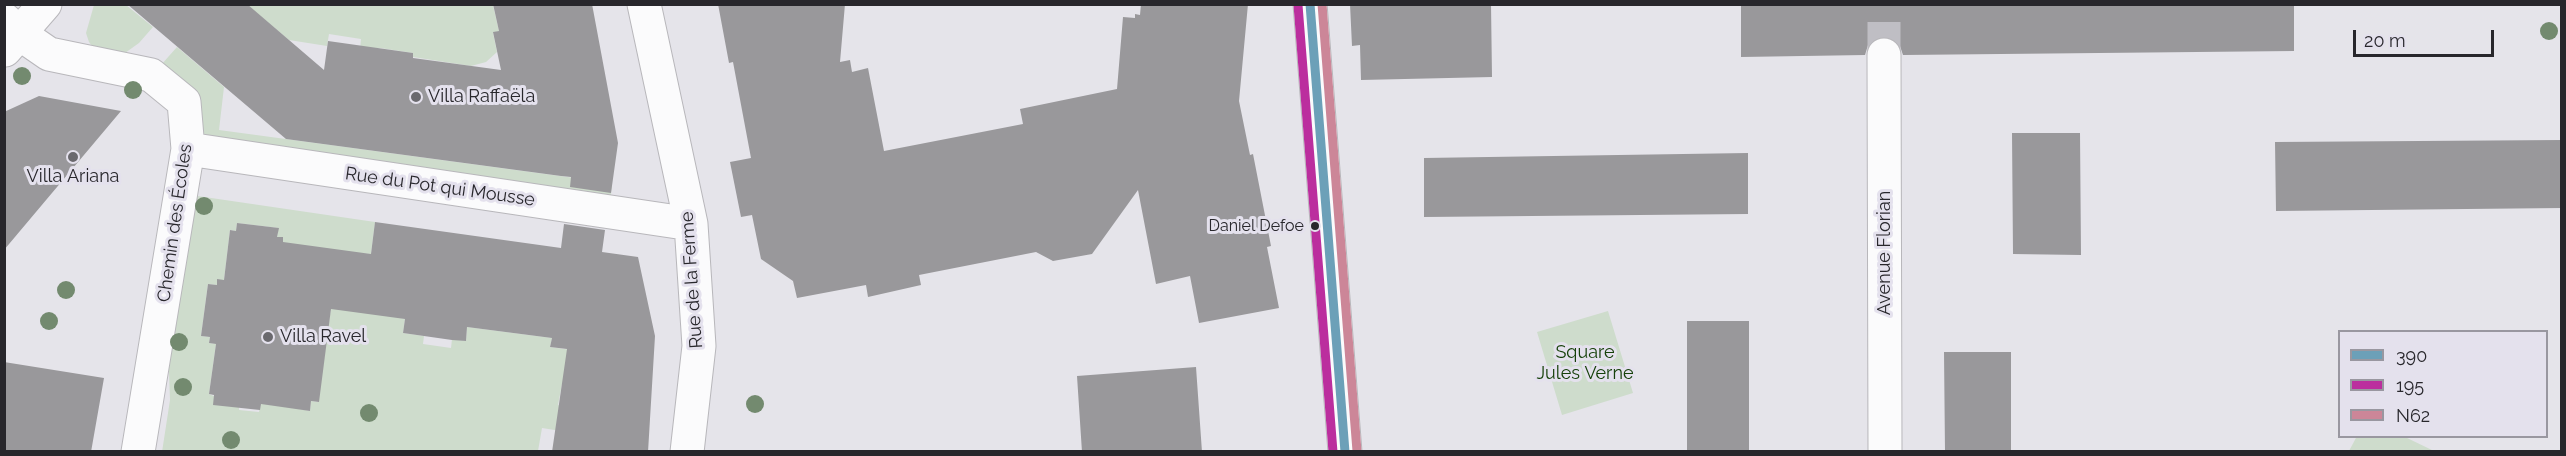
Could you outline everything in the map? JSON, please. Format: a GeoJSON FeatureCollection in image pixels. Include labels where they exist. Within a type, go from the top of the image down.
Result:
{"type":"FeatureCollection","features":[{"type":"Feature","properties":{"kind":"street"},"geometry":{"type":"LineString","coordinates":[[10,34],[45,4]]}},
{"type":"Feature","properties":{"kind":"street","name":"Rue de la Ferme"},"geometry":{"type":"LineString","coordinates":[[644,4],[691,224],[699,346],[687,452]]}},
{"type":"Feature","properties":{"kind":"street"},"geometry":{"type":"LineString","coordinates":[[1310,4],[1345,452]]}},
{"type":"Feature","properties":{"kind":"street","name":"Chemin des Écoles"},"geometry":{"type":"LineString","coordinates":[[10,34],[49,54],[151,75],[184,102],[188,149],[138,452]]}},
{"type":"Feature","properties":{"kind":"street","name":"Avenue Florian"},"geometry":{"type":"LineString","coordinates":[[1884,55],[1885,452]]}},
{"type":"Feature","properties":{"kind":"street","name":"Rue du Pot qui Mousse"},"geometry":{"type":"LineString","coordinates":[[188,149],[691,224]]}},
{"type":"Feature","properties":{"kind":"green space"},"geometry":{"type":"Polygon","coordinates":[[[94,5],[126,5],[153,27],[139,43],[125,53],[95,50],[86,33],[94,5]]]}},
{"type":"Feature","properties":{"kind":"green space"},"geometry":{"type":"Polygon","coordinates":[[[247,5],[493,5],[499,31],[493,33],[497,52],[486,62],[471,66],[413,57],[413,53],[380,48],[360,50],[361,39],[329,34],[327,46],[289,40],[247,5]]]}},
{"type":"Feature","properties":{"kind":"green space"},"geometry":{"type":"Polygon","coordinates":[[[177,47],[224,87],[219,130],[612,183],[610,205],[213,151],[161,65],[177,47]]]}},
{"type":"Feature","properties":{"kind":"green space"},"geometry":{"type":"Polygon","coordinates":[[[184,194],[375,222],[371,254],[282,249],[283,237],[277,237],[278,228],[237,223],[236,231],[230,230],[224,280],[217,280],[217,285],[208,284],[201,336],[210,337],[209,343],[216,344],[209,394],[239,407],[239,410],[259,412],[261,401],[310,411],[311,401],[318,402],[332,300],[405,319],[403,333],[424,336],[423,344],[451,348],[452,339],[466,341],[467,327],[552,338],[550,347],[572,350],[567,384],[562,384],[558,405],[564,407],[561,431],[542,428],[538,451],[162,452],[170,400],[167,315],[184,194]]]}},
{"type":"Feature","properties":{"kind":"green space","name":"Square Jules Verne"},"geometry":{"type":"Polygon","coordinates":[[[1608,311],[1633,393],[1562,415],[1537,332],[1608,311]]]}},
{"type":"Feature","properties":{"kind":"green space"},"geometry":{"type":"Polygon","coordinates":[[[2356,438],[2407,438],[2434,451],[2349,451],[2356,438]]]}},
{"type":"Feature","properties":{"kind":"building","name":"Villa Raffaëla"},"geometry":{"type":"Polygon","coordinates":[[[127,4],[247,4],[324,70],[328,41],[413,53],[413,58],[501,70],[493,32],[499,31],[493,4],[592,4],[618,143],[611,193],[570,187],[571,177],[286,139],[127,4]]]}},
{"type":"Feature","properties":{"kind":"building"},"geometry":{"type":"Polygon","coordinates":[[[718,4],[845,4],[840,62],[850,60],[852,72],[868,68],[884,151],[1023,124],[1020,109],[1117,89],[1123,17],[1135,18],[1135,14],[1140,15],[1141,4],[1248,4],[1239,101],[1250,155],[1253,154],[1271,246],[1267,247],[1279,308],[1199,323],[1190,276],[1156,284],[1138,190],[1092,254],[1053,261],[1036,252],[919,275],[921,285],[868,297],[866,285],[797,298],[793,281],[761,259],[752,215],[741,217],[730,162],[751,158],[733,62],[729,63],[718,4]]]}},
{"type":"Feature","properties":{"kind":"building"},"geometry":{"type":"Polygon","coordinates":[[[1350,4],[1491,4],[1492,77],[1361,80],[1360,45],[1352,46],[1350,4]]]}},
{"type":"Feature","properties":{"kind":"building"},"geometry":{"type":"Polygon","coordinates":[[[1741,4],[2294,4],[2294,51],[1903,55],[1894,39],[1883,36],[1868,45],[1865,55],[1741,57],[1741,4]]]}},
{"type":"Feature","properties":{"kind":"building"},"geometry":{"type":"Polygon","coordinates":[[[39,96],[121,111],[4,250],[4,112],[39,96]]]}},
{"type":"Feature","properties":{"kind":"building"},"geometry":{"type":"Polygon","coordinates":[[[2012,133],[2080,133],[2081,255],[2013,254],[2012,133]]]}},
{"type":"Feature","properties":{"kind":"building"},"geometry":{"type":"Polygon","coordinates":[[[2562,140],[2562,208],[2276,211],[2275,142],[2562,140]]]}},
{"type":"Feature","properties":{"kind":"building"},"geometry":{"type":"Polygon","coordinates":[[[1748,153],[1748,214],[1424,217],[1424,158],[1748,153]]]}},
{"type":"Feature","properties":{"kind":"building","name":"Villa Ravel"},"geometry":{"type":"Polygon","coordinates":[[[375,222],[561,248],[564,224],[605,230],[602,252],[638,257],[655,336],[648,452],[552,452],[567,349],[550,347],[552,338],[467,327],[466,341],[452,340],[403,333],[405,319],[331,309],[319,402],[311,401],[310,411],[261,404],[260,410],[213,405],[214,395],[209,394],[216,344],[209,343],[210,337],[201,336],[208,284],[217,285],[217,279],[224,280],[230,230],[236,231],[237,223],[279,228],[277,237],[283,237],[283,242],[371,254],[375,222]]]}},
{"type":"Feature","properties":{"kind":"building"},"geometry":{"type":"Polygon","coordinates":[[[1687,321],[1749,321],[1749,452],[1687,452],[1687,321]]]}},
{"type":"Feature","properties":{"kind":"building"},"geometry":{"type":"Polygon","coordinates":[[[1944,352],[2011,352],[2011,452],[1945,452],[1944,352]]]}},
{"type":"Feature","properties":{"kind":"building"},"geometry":{"type":"Polygon","coordinates":[[[4,362],[104,378],[91,452],[4,452],[4,362]]]}},
{"type":"Feature","properties":{"kind":"building"},"geometry":{"type":"Polygon","coordinates":[[[1196,367],[1202,452],[1082,452],[1077,376],[1196,367]]]}},
{"type":"Feature","properties":{"kind":"tunnel"},"geometry":{"type":"LineString","coordinates":[[1884,4],[1884,55]]}},
{"type":"Feature","properties":{"kind":"transit line","name":"390"},"geometry":{"type":"LineString","coordinates":[[1310,4],[1345,452]]}},
{"type":"Feature","properties":{"kind":"transit line","name":"N62"},"geometry":{"type":"LineString","coordinates":[[1322,4],[1357,451]]}},
{"type":"Feature","properties":{"kind":"transit line","name":"195"},"geometry":{"type":"LineString","coordinates":[[1298,5],[1333,452]]}},
{"type":"Feature","properties":{"kind":"place","name":"Villa Raffaëla"},"geometry":{"type":"Point","coordinates":[416,97]}},
{"type":"Feature","properties":{"kind":"place","name":"Villa Ariana"},"geometry":{"type":"Point","coordinates":[73,157]}},
{"type":"Feature","properties":{"kind":"place","name":"Daniel Defoe"},"geometry":{"type":"Point","coordinates":[1315,226]}},
{"type":"Feature","properties":{"kind":"place","name":"Villa Ravel"},"geometry":{"type":"Point","coordinates":[268,337]}}]}
